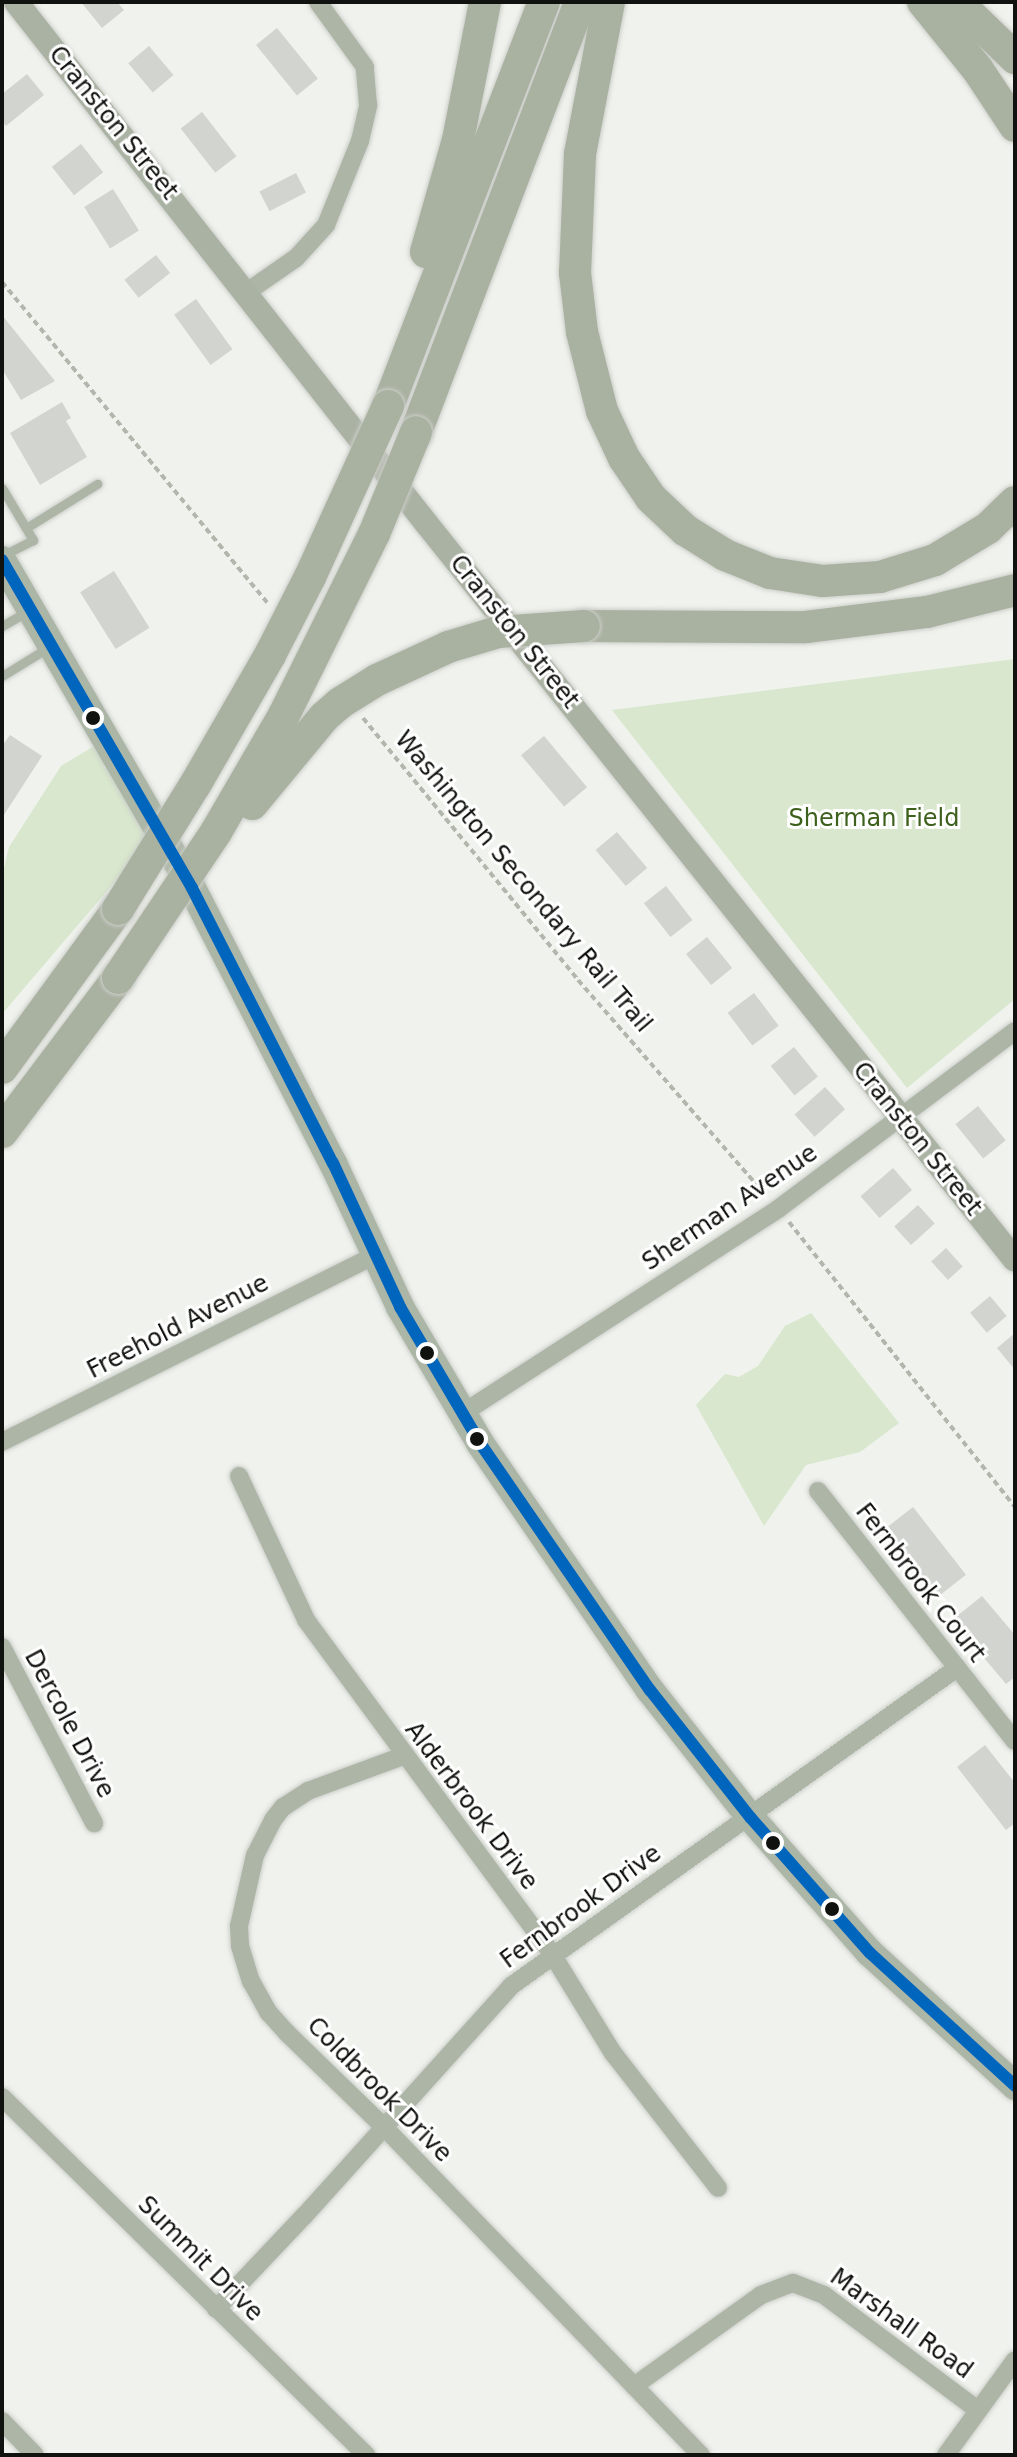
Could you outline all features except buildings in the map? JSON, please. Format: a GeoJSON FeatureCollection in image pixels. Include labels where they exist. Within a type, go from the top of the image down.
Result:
{"type":"FeatureCollection","features":[{"type":"Feature","properties":{"kind":"highway"},"geometry":{"type":"LineString","coordinates":[[381,399],[443,200],[472,78],[485,2]]}},
{"type":"Feature","properties":{"kind":"highway"},"geometry":{"type":"LineString","coordinates":[[2,1068],[118,909],[235,718],[310,577],[544,2]]}},
{"type":"Feature","properties":{"kind":"highway"},"geometry":{"type":"LineString","coordinates":[[118,978],[216,832],[284,715],[367,547],[416,432],[580,2]]}},
{"type":"Feature","properties":{"kind":"highway"},"geometry":{"type":"LineString","coordinates":[[609,2],[580,154],[575,273],[582,332],[602,411],[624,458],[651,498],[685,530],[725,555],[770,573],[823,581],[880,577],[935,560],[988,528],[1015,502]]}},
{"type":"Feature","properties":{"kind":"highway"},"geometry":{"type":"LineString","coordinates":[[923,2],[978,70],[1015,126]]}},
{"type":"Feature","properties":{"kind":"highway"},"geometry":{"type":"LineString","coordinates":[[957,2],[1015,58]]}},
{"type":"Feature","properties":{"kind":"highway"},"geometry":{"type":"LineString","coordinates":[[2,1132],[272,777],[340,703],[399,668],[475,638],[526,628],[819,626],[927,612],[1015,590]]}},
{"type":"Feature","properties":{"kind":"main road"},"geometry":{"type":"LineString","coordinates":[[2,558],[242,982],[400,1307],[501,1475],[650,1690],[750,1817],[870,1953],[1015,2086]]}},
{"type":"Feature","properties":{"kind":"street","name":"Cranston Street"},"geometry":{"type":"LineString","coordinates":[[16,2],[900,1118],[1011,1246]]}},
{"type":"Feature","properties":{"kind":"street"},"geometry":{"type":"LineString","coordinates":[[247,292],[310,245],[340,199],[368,105],[365,67],[318,2]]}},
{"type":"Feature","properties":{"kind":"street","name":"Sherman Avenue"},"geometry":{"type":"LineString","coordinates":[[463,1413],[778,1209],[1015,1031]]}},
{"type":"Feature","properties":{"kind":"street","name":"Freehold Avenue"},"geometry":{"type":"LineString","coordinates":[[2,1442],[375,1255]]}},
{"type":"Feature","properties":{"kind":"street","name":"Alderbrook Drive"},"geometry":{"type":"LineString","coordinates":[[239,1476],[306,1620],[403,1756],[452,1814],[491,1874],[552,1954],[613,2053],[718,2188]]}},
{"type":"Feature","properties":{"kind":"street","name":"Fernbrook Court"},"geometry":{"type":"LineString","coordinates":[[818,1491],[1015,1741]]}},
{"type":"Feature","properties":{"kind":"street","name":"Dercole Drive"},"geometry":{"type":"LineString","coordinates":[[2,1647],[94,1823]]}},
{"type":"Feature","properties":{"kind":"street","name":"Fernbrook Drive"},"geometry":{"type":"LineString","coordinates":[[216,2309],[511,1986],[957,1668]]}},
{"type":"Feature","properties":{"kind":"street","name":"Coldbrook Drive"},"geometry":{"type":"LineString","coordinates":[[403,1756],[308,1791],[283,1807],[255,1855],[239,1926],[244,1965],[269,2013],[384,2127],[701,2455]]}},
{"type":"Feature","properties":{"kind":"street","name":"Summit Drive"},"geometry":{"type":"LineString","coordinates":[[2,2097],[355,2451]]}},
{"type":"Feature","properties":{"kind":"street","name":"Marshall Road"},"geometry":{"type":"LineString","coordinates":[[634,2386],[761,2295],[793,2283],[824,2295],[978,2410]]}},
{"type":"Feature","properties":{"kind":"street"},"geometry":{"type":"LineString","coordinates":[[946,2455],[1015,2360]]}},
{"type":"Feature","properties":{"kind":"street"},"geometry":{"type":"LineString","coordinates":[[2,2421],[35,2455]]}},
{"type":"Feature","properties":{"kind":"lane"},"geometry":{"type":"LineString","coordinates":[[26,528],[97,484]]}},
{"type":"Feature","properties":{"kind":"lane"},"geometry":{"type":"LineString","coordinates":[[2,488],[33,540],[2,558]]}},
{"type":"Feature","properties":{"kind":"lane"},"geometry":{"type":"LineString","coordinates":[[2,626],[31,609]]}},
{"type":"Feature","properties":{"kind":"lane"},"geometry":{"type":"LineString","coordinates":[[2,676],[52,645]]}},
{"type":"Feature","properties":{"kind":"path"},"geometry":{"type":"LineString","coordinates":[[2,282],[275,612]]}},
{"type":"Feature","properties":{"kind":"path","name":"Washington Secondary Rail Trail"},"geometry":{"type":"LineString","coordinates":[[356,710],[578,980],[778,1209],[1015,1507]]}},
{"type":"Feature","properties":{"kind":"green space","name":"Sherman Field"},"geometry":{"type":"Polygon","coordinates":[[[1015,659],[1015,999],[907,1088],[612,710],[1015,659]]]}},
{"type":"Feature","properties":{"kind":"green space"},"geometry":{"type":"Polygon","coordinates":[[[104,740],[152,821],[142,850],[2,1014],[2,877],[9,847],[61,766],[104,740]]]}},
{"type":"Feature","properties":{"kind":"green space"},"geometry":{"type":"Polygon","coordinates":[[[811,1313],[899,1423],[860,1452],[806,1465],[764,1526],[696,1405],[725,1374],[739,1377],[758,1366],[785,1326],[811,1313]]]}},
{"type":"Feature","properties":{"kind":"transit line"},"geometry":{"type":"LineString","coordinates":[[2,560],[192,888],[333,1163],[400,1307],[480,1443],[650,1690],[750,1817],[870,1953],[1015,2086]]}}]}
